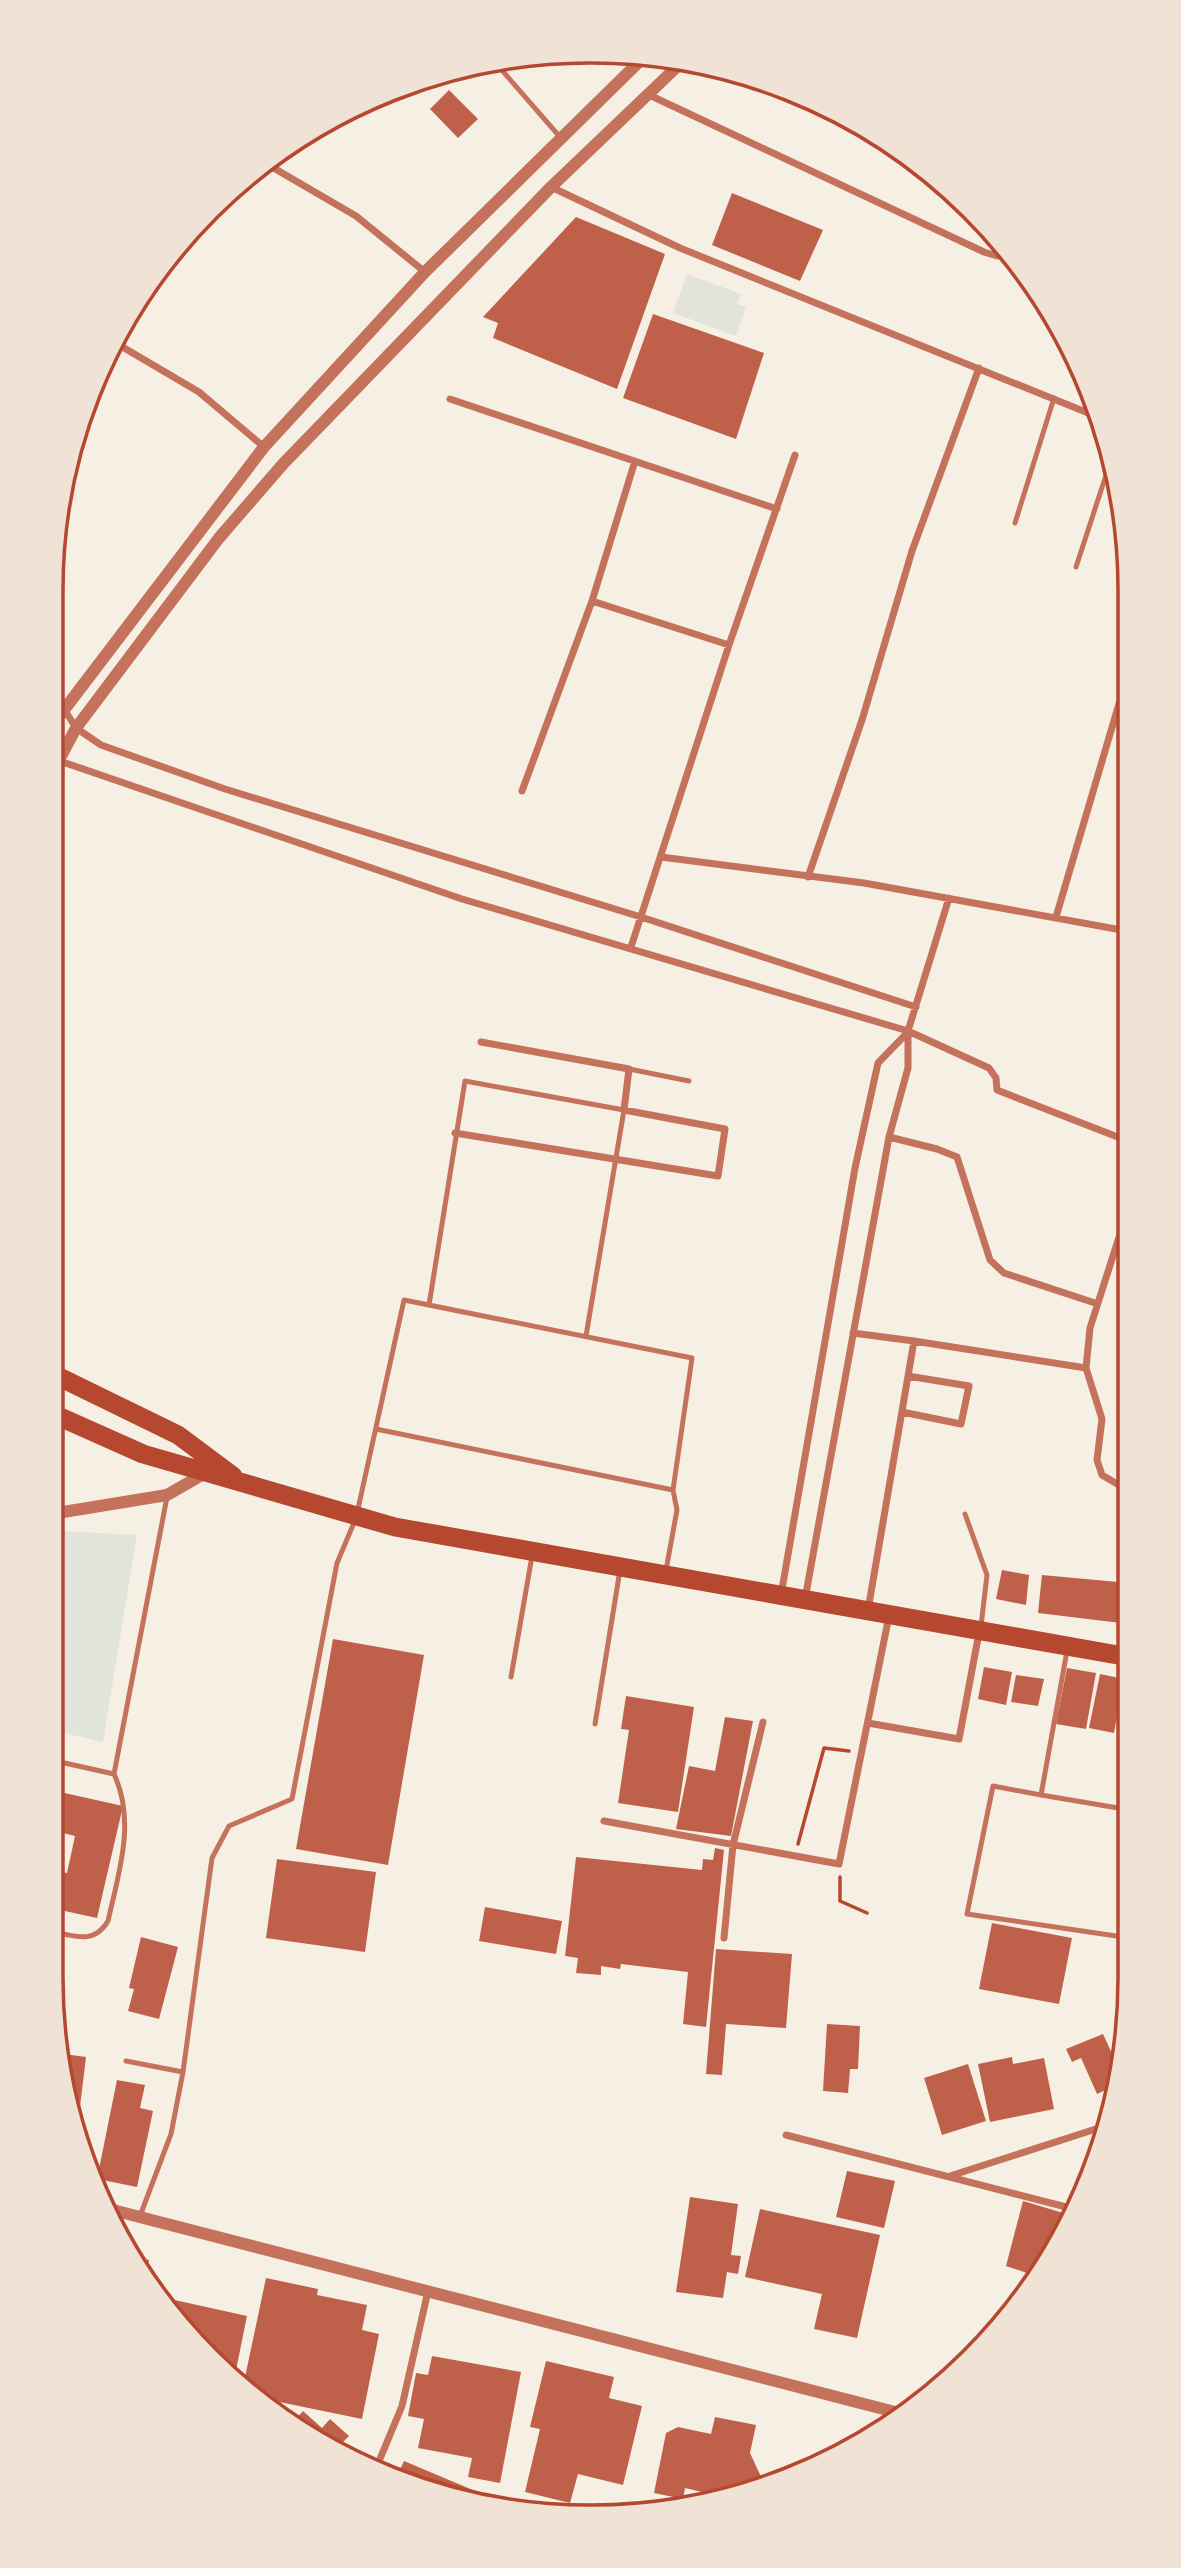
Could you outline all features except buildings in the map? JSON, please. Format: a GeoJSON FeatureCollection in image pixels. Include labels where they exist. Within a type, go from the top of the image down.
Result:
{"type":"FeatureCollection","features":[{"type":"Feature","properties":{"kind":"highway"},"geometry":{"type":"LineString","coordinates":[[63,1379],[178,1435],[212,1469]]}},
{"type":"Feature","properties":{"kind":"highway"},"geometry":{"type":"LineString","coordinates":[[63,1418],[143,1454],[212,1469],[245,1485],[356,1518],[980,1633],[1118,1655]]}},
{"type":"Feature","properties":{"kind":"street"},"geometry":{"type":"LineString","coordinates":[[635,65],[425,272],[264,447],[63,708],[76,728],[102,745],[225,789],[641,917],[916,1007]]}},
{"type":"Feature","properties":{"kind":"street"},"geometry":{"type":"LineString","coordinates":[[63,748],[219,538],[283,464],[551,187],[673,70]]}},
{"type":"Feature","properties":{"kind":"street"},"geometry":{"type":"LineString","coordinates":[[646,93],[984,252],[998,256]]}},
{"type":"Feature","properties":{"kind":"street"},"geometry":{"type":"LineString","coordinates":[[275,168],[296,178],[356,216],[425,272]]}},
{"type":"Feature","properties":{"kind":"street"},"geometry":{"type":"LineString","coordinates":[[551,187],[680,248],[1087,412]]}},
{"type":"Feature","properties":{"kind":"street"},"geometry":{"type":"LineString","coordinates":[[123,347],[199,392],[264,447]]}},
{"type":"Feature","properties":{"kind":"street"},"geometry":{"type":"LineString","coordinates":[[808,877],[862,720],[912,551],[979,368]]}},
{"type":"Feature","properties":{"kind":"street"},"geometry":{"type":"LineString","coordinates":[[450,399],[777,509]]}},
{"type":"Feature","properties":{"kind":"street"},"geometry":{"type":"LineString","coordinates":[[631,947],[794,455]]}},
{"type":"Feature","properties":{"kind":"street"},"geometry":{"type":"LineString","coordinates":[[522,792],[592,601],[635,461]]}},
{"type":"Feature","properties":{"kind":"street"},"geometry":{"type":"LineString","coordinates":[[592,601],[729,645]]}},
{"type":"Feature","properties":{"kind":"street"},"geometry":{"type":"LineString","coordinates":[[1056,917],[1118,707]]}},
{"type":"Feature","properties":{"kind":"street"},"geometry":{"type":"LineString","coordinates":[[63,764],[462,899],[908,1031],[989,1068],[996,1079],[997,1090],[1118,1136]]}},
{"type":"Feature","properties":{"kind":"street"},"geometry":{"type":"LineString","coordinates":[[661,857],[949,898],[1118,928]]}},
{"type":"Feature","properties":{"kind":"street"},"geometry":{"type":"LineString","coordinates":[[805,1600],[889,1137],[908,1068],[908,1031],[949,898]]}},
{"type":"Feature","properties":{"kind":"street"},"geometry":{"type":"LineString","coordinates":[[781,1595],[863,1129],[878,1063],[908,1031]]}},
{"type":"Feature","properties":{"kind":"street"},"geometry":{"type":"LineString","coordinates":[[455,1133],[718,1176],[725,1129],[624,1110],[629,1069],[481,1042]]}},
{"type":"Feature","properties":{"kind":"street"},"geometry":{"type":"LineString","coordinates":[[889,1137],[957,1157],[990,1260],[1004,1273],[1095,1303]]}},
{"type":"Feature","properties":{"kind":"street"},"geometry":{"type":"LineString","coordinates":[[1118,1240],[1095,1303],[1086,1368],[1102,1419],[1097,1460],[1102,1475],[1118,1484]]}},
{"type":"Feature","properties":{"kind":"street"},"geometry":{"type":"LineString","coordinates":[[853,1333],[1086,1368]]}},
{"type":"Feature","properties":{"kind":"street"},"geometry":{"type":"LineString","coordinates":[[868,1611],[914,1341]]}},
{"type":"Feature","properties":{"kind":"street"},"geometry":{"type":"LineString","coordinates":[[902,1412],[961,1424],[969,1386],[908,1376]]}},
{"type":"Feature","properties":{"kind":"street"},"geometry":{"type":"LineString","coordinates":[[63,1512],[167,1495],[212,1469]]}},
{"type":"Feature","properties":{"kind":"street"},"geometry":{"type":"LineString","coordinates":[[604,1821],[839,1864],[889,1615]]}},
{"type":"Feature","properties":{"kind":"street"},"geometry":{"type":"LineString","coordinates":[[868,1723],[959,1739],[980,1633]]}},
{"type":"Feature","properties":{"kind":"street"},"geometry":{"type":"LineString","coordinates":[[724,1938],[733,1845],[763,1722]]}},
{"type":"Feature","properties":{"kind":"street"},"geometry":{"type":"LineString","coordinates":[[948,2176],[1095,2129]]}},
{"type":"Feature","properties":{"kind":"street"},"geometry":{"type":"LineString","coordinates":[[786,2134],[1066,2207]]}},
{"type":"Feature","properties":{"kind":"street"},"geometry":{"type":"LineString","coordinates":[[117,2211],[891,2411]]}},
{"type":"Feature","properties":{"kind":"street"},"geometry":{"type":"LineString","coordinates":[[379,2461],[402,2406],[428,2291]]}},
{"type":"Feature","properties":{"kind":"lane"},"geometry":{"type":"LineString","coordinates":[[503,71],[561,137]]}},
{"type":"Feature","properties":{"kind":"lane"},"geometry":{"type":"LineString","coordinates":[[1015,523],[1054,398]]}},
{"type":"Feature","properties":{"kind":"lane"},"geometry":{"type":"LineString","coordinates":[[1076,567],[1105,477]]}},
{"type":"Feature","properties":{"kind":"lane"},"geometry":{"type":"LineString","coordinates":[[629,1069],[689,1081]]}},
{"type":"Feature","properties":{"kind":"lane"},"geometry":{"type":"LineString","coordinates":[[429,1305],[465,1081],[624,1110],[586,1336]]}},
{"type":"Feature","properties":{"kind":"lane"},"geometry":{"type":"LineString","coordinates":[[139,2217],[171,2133],[183,2072],[212,1858],[229,1826],[292,1800],[337,1563],[356,1518],[404,1300],[692,1358],[673,1490],[677,1510],[665,1575]]}},
{"type":"Feature","properties":{"kind":"lane"},"geometry":{"type":"LineString","coordinates":[[376,1429],[673,1490]]}},
{"type":"Feature","properties":{"kind":"lane"},"geometry":{"type":"LineString","coordinates":[[63,1933],[89,1938],[101,1933],[108,1921],[126,1828],[126,1805],[114,1774],[167,1495]]}},
{"type":"Feature","properties":{"kind":"lane"},"geometry":{"type":"LineString","coordinates":[[965,1514],[987,1575],[980,1633]]}},
{"type":"Feature","properties":{"kind":"lane"},"geometry":{"type":"LineString","coordinates":[[511,1677],[533,1551]]}},
{"type":"Feature","properties":{"kind":"lane"},"geometry":{"type":"LineString","coordinates":[[595,1724],[620,1567]]}},
{"type":"Feature","properties":{"kind":"lane"},"geometry":{"type":"LineString","coordinates":[[1041,1795],[1067,1647]]}},
{"type":"Feature","properties":{"kind":"lane"},"geometry":{"type":"LineString","coordinates":[[63,1763],[114,1774]]}},
{"type":"Feature","properties":{"kind":"lane"},"geometry":{"type":"LineString","coordinates":[[1118,1808],[993,1786],[967,1914],[1118,1936]]}},
{"type":"Feature","properties":{"kind":"lane"},"geometry":{"type":"LineString","coordinates":[[126,2061],[183,2072]]}},
{"type":"Feature","properties":{"kind":"path"},"geometry":{"type":"LineString","coordinates":[[795,1856],[824,1748],[862,1753]]}},
{"type":"Feature","properties":{"kind":"path"},"geometry":{"type":"LineString","coordinates":[[839,1864],[840,1901],[867,1913]]}},
{"type":"Feature","properties":{"kind":"shaded area"},"geometry":{"type":"Polygon","coordinates":[[[687,274],[741,294],[737,304],[746,307],[736,336],[673,313],[687,274]]]}},
{"type":"Feature","properties":{"kind":"shaded area"},"geometry":{"type":"Polygon","coordinates":[[[63,1531],[137,1535],[103,1742],[63,1733],[63,1531]]]}}]}
